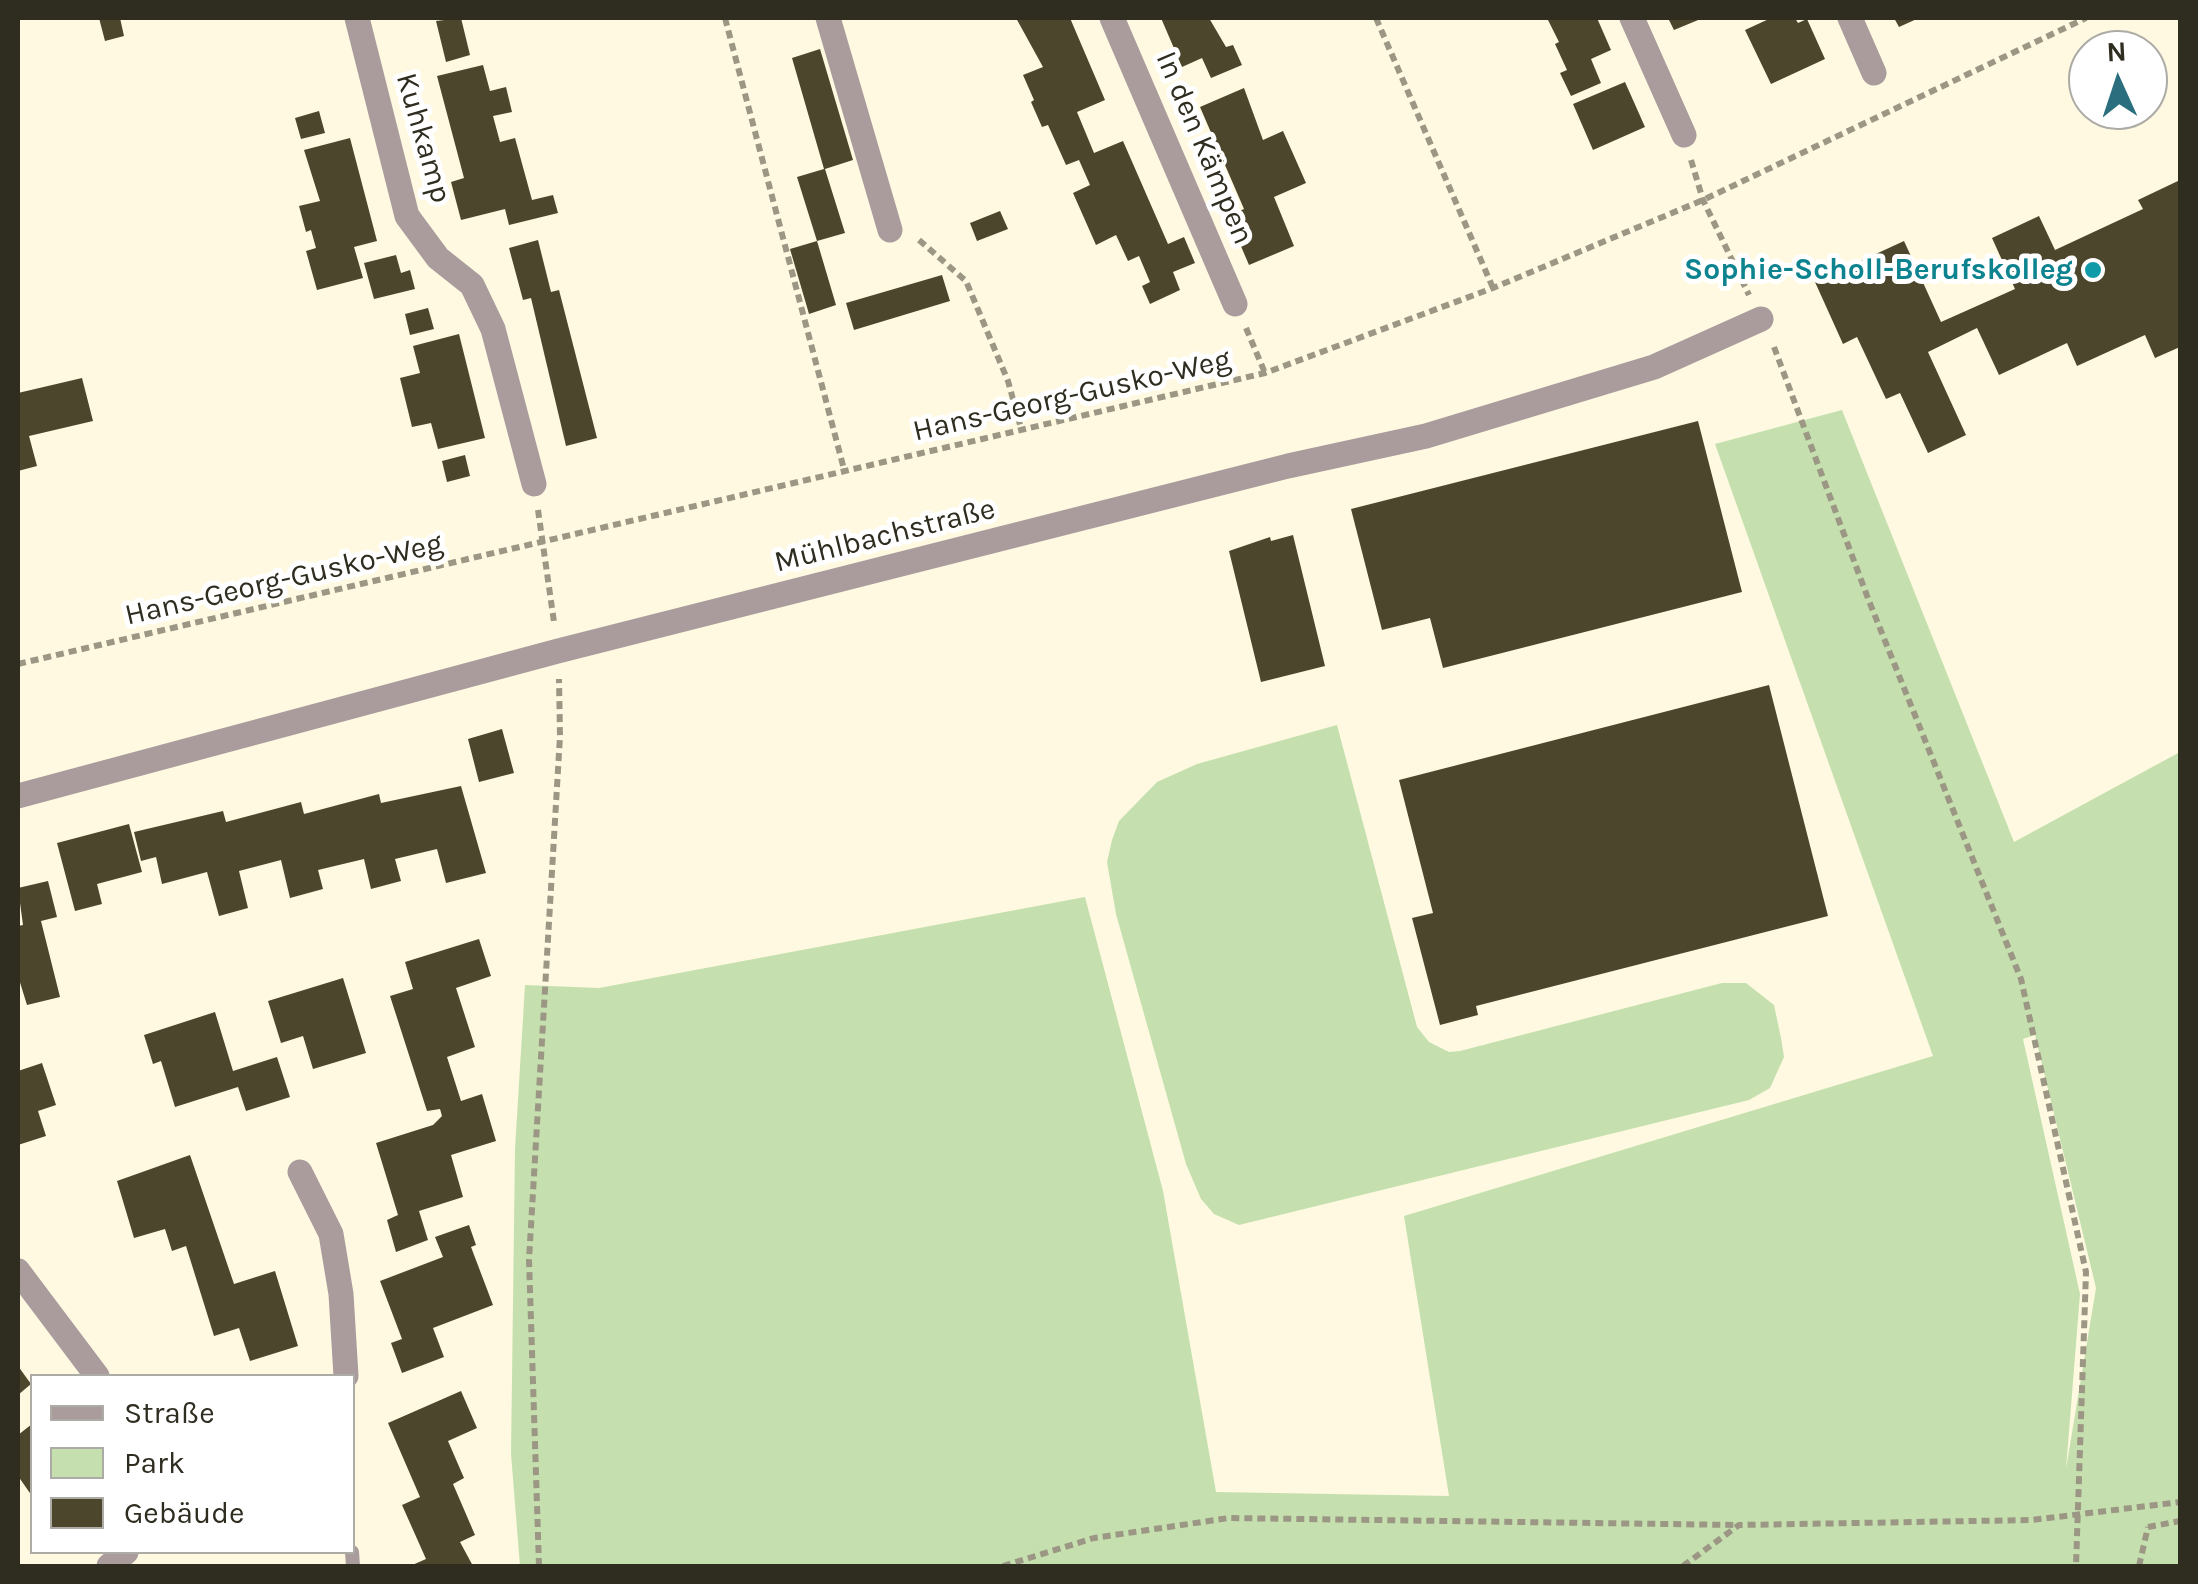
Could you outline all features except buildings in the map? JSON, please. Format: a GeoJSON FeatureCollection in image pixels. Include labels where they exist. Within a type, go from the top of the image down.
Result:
{"type":"FeatureCollection","features":[{"type":"Feature","properties":{"kind":"street","name":"Kuhkamp"},"geometry":{"type":"LineString","coordinates":[[357,18],[407,216],[438,258],[472,285],[486,314],[534,484]]}},
{"type":"Feature","properties":{"kind":"street"},"geometry":{"type":"LineString","coordinates":[[828,18],[886,220]]}},
{"type":"Feature","properties":{"kind":"street","name":"In den Kämpen"},"geometry":{"type":"LineString","coordinates":[[1112,18],[1235,304]]}},
{"type":"Feature","properties":{"kind":"street"},"geometry":{"type":"LineString","coordinates":[[1632,18],[1684,135]]}},
{"type":"Feature","properties":{"kind":"street"},"geometry":{"type":"LineString","coordinates":[[1850,18],[1874,73]]}},
{"type":"Feature","properties":{"kind":"street","name":"Mühlbachstraße"},"geometry":{"type":"LineString","coordinates":[[18,796],[558,651],[1288,466],[1426,436],[1654,367],[1761,319]]}},
{"type":"Feature","properties":{"kind":"street"},"geometry":{"type":"LineString","coordinates":[[300,1172],[330,1234],[341,1294],[346,1374]]}},
{"type":"Feature","properties":{"kind":"street"},"geometry":{"type":"LineString","coordinates":[[18,1271],[95,1374]]}},
{"type":"Feature","properties":{"kind":"path"},"geometry":{"type":"LineString","coordinates":[[725,18],[845,473]]}},
{"type":"Feature","properties":{"kind":"path"},"geometry":{"type":"LineString","coordinates":[[1376,18],[1493,288]]}},
{"type":"Feature","properties":{"kind":"path","name":"Hans-Georg-Gusko-Weg"},"geometry":{"type":"LineString","coordinates":[[18,664],[1265,373],[1493,288],[1703,200],[2086,18]]}},
{"type":"Feature","properties":{"kind":"path"},"geometry":{"type":"LineString","coordinates":[[1703,200],[1761,319],[2021,979],[2086,1272],[2081,1516],[2076,1566]]}},
{"type":"Feature","properties":{"kind":"path"},"geometry":{"type":"LineString","coordinates":[[886,220],[966,281],[1008,382],[1022,432]]}},
{"type":"Feature","properties":{"kind":"path"},"geometry":{"type":"LineString","coordinates":[[1235,304],[1265,373]]}},
{"type":"Feature","properties":{"kind":"path"},"geometry":{"type":"LineString","coordinates":[[534,484],[558,651],[560,736],[529,1260],[539,1566]]}},
{"type":"Feature","properties":{"kind":"path"},"geometry":{"type":"LineString","coordinates":[[1003,1566],[1094,1538],[1229,1518],[1738,1525],[2081,1516],[2180,1502]]}},
{"type":"Feature","properties":{"kind":"path"},"geometry":{"type":"LineString","coordinates":[[2132,1510],[2148,1527]]}},
{"type":"Feature","properties":{"kind":"path"},"geometry":{"type":"LineString","coordinates":[[2148,1527],[2180,1522]]}},
{"type":"Feature","properties":{"kind":"path"},"geometry":{"type":"LineString","coordinates":[[1683,1566],[1738,1525]]}},
{"type":"Feature","properties":{"kind":"path"},"geometry":{"type":"LineString","coordinates":[[2139,1566],[2148,1527]]}},
{"type":"Feature","properties":{"kind":"green space"},"geometry":{"type":"Polygon","coordinates":[[[1842,410],[2014,842],[2180,752],[2180,1566],[520,1566],[511,1454],[515,1149],[525,985],[599,988],[1085,897],[1163,1191],[1216,1492],[1449,1496],[1404,1216],[1933,1056],[1715,444],[1842,410]],[[2035,1035],[2023,1039],[2080,1294],[2066,1469],[2096,1288],[2035,1035]]]}},
{"type":"Feature","properties":{"kind":"green space"},"geometry":{"type":"Polygon","coordinates":[[[1337,725],[1417,1027],[1429,1042],[1449,1052],[1460,1051],[1722,983],[1746,983],[1774,1005],[1784,1057],[1770,1088],[1749,1100],[1239,1225],[1214,1214],[1201,1199],[1186,1164],[1116,914],[1107,862],[1112,840],[1119,821],[1157,782],[1197,764],[1337,725]]]}},
{"type":"Feature","properties":{"kind":"place","name":"Sophie-Scholl-Berufskolleg"},"geometry":{"type":"Point","coordinates":[2093,270]}}]}
